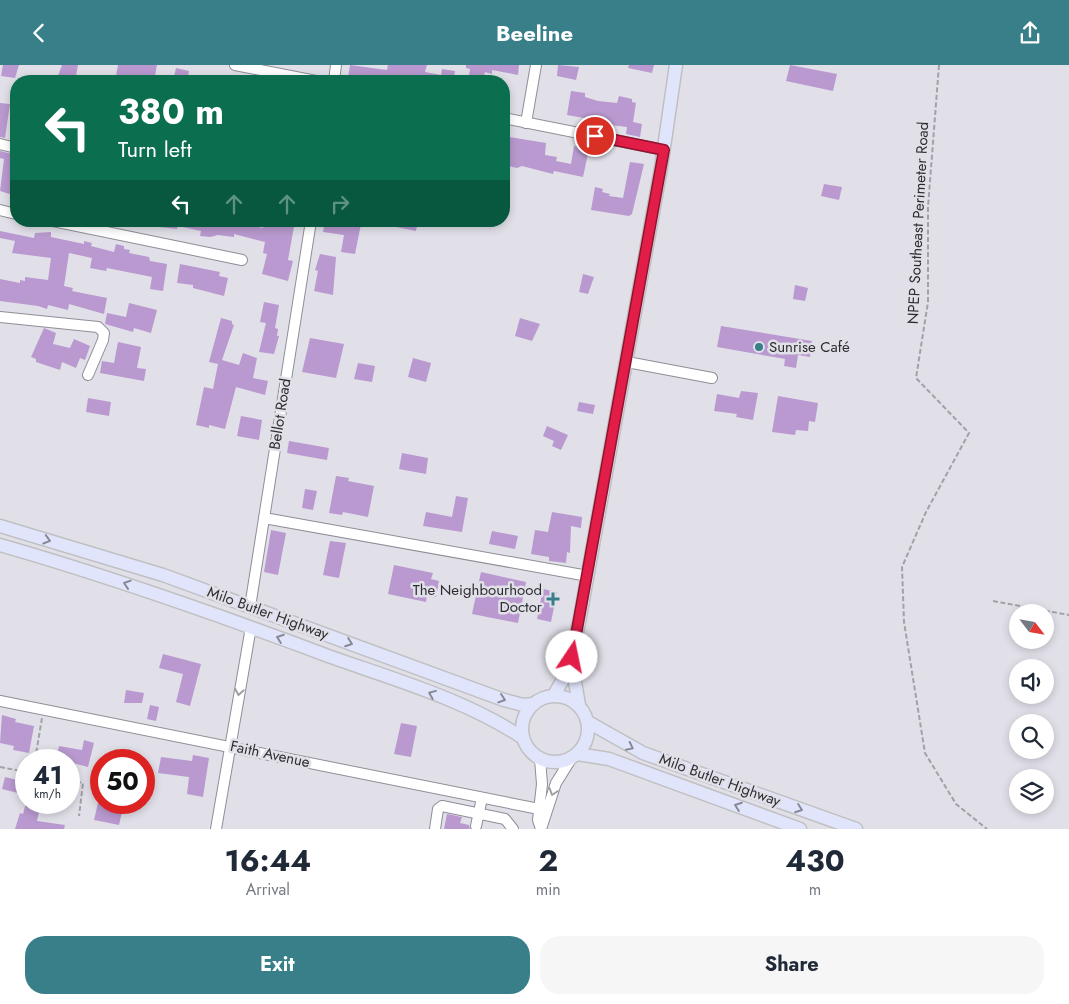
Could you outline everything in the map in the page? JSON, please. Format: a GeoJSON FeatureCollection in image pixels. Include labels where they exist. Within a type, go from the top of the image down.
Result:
{"type":"FeatureCollection","features":[{"type":"Feature","properties":{"kind":"main road"},"geometry":{"type":"LineString","coordinates":[[554,695],[566,674],[572,657],[588,576],[664,150],[676,65]]}},
{"type":"Feature","properties":{"kind":"main road","name":"Milo Butler Highway"},"geometry":{"type":"LineString","coordinates":[[0,526],[154,572],[504,700],[524,705],[533,704]]}},
{"type":"Feature","properties":{"kind":"main road","name":"Milo Butler Highway"},"geometry":{"type":"LineString","coordinates":[[0,545],[126,584],[251,627],[468,709],[501,723],[523,738]]}},
{"type":"Feature","properties":{"kind":"main road"},"geometry":{"type":"LineString","coordinates":[[572,657],[573,679],[579,705],[588,722],[587,740],[574,756],[552,762],[540,759],[529,751],[523,738],[523,720],[533,704],[543,698],[554,695],[565,697],[579,705]]}},
{"type":"Feature","properties":{"kind":"main road","name":"Milo Butler Highway"},"geometry":{"type":"LineString","coordinates":[[588,722],[643,753],[856,829]]}},
{"type":"Feature","properties":{"kind":"main road","name":"Milo Butler Highway"},"geometry":{"type":"LineString","coordinates":[[574,756],[600,757],[622,764],[800,829]]}},
{"type":"Feature","properties":{"kind":"street"},"geometry":{"type":"LineString","coordinates":[[235,65],[286,75]]}},
{"type":"Feature","properties":{"kind":"street"},"geometry":{"type":"LineString","coordinates":[[526,123],[536,65]]}},
{"type":"Feature","properties":{"kind":"street"},"geometry":{"type":"LineString","coordinates":[[510,119],[664,150]]}},
{"type":"Feature","properties":{"kind":"street"},"geometry":{"type":"LineString","coordinates":[[82,227],[242,260]]}},
{"type":"Feature","properties":{"kind":"street","name":"Bellot Road"},"geometry":{"type":"LineString","coordinates":[[250,607],[310,227]]}},
{"type":"Feature","properties":{"kind":"street"},"geometry":{"type":"LineString","coordinates":[[0,317],[98,327],[104,333],[103,340],[88,375]]}},
{"type":"Feature","properties":{"kind":"street"},"geometry":{"type":"LineString","coordinates":[[627,362],[712,377]]}},
{"type":"Feature","properties":{"kind":"street"},"geometry":{"type":"LineString","coordinates":[[264,518],[588,576]]}},
{"type":"Feature","properties":{"kind":"street"},"geometry":{"type":"LineString","coordinates":[[216,829],[229,745],[251,627]]}},
{"type":"Feature","properties":{"kind":"street","name":"Faith Avenue"},"geometry":{"type":"LineString","coordinates":[[0,701],[229,745],[539,809]]}},
{"type":"Feature","properties":{"kind":"street"},"geometry":{"type":"LineString","coordinates":[[541,829],[556,783],[574,756]]}},
{"type":"Feature","properties":{"kind":"street"},"geometry":{"type":"LineString","coordinates":[[540,759],[542,783],[539,809],[541,829]]}},
{"type":"Feature","properties":{"kind":"street"},"geometry":{"type":"LineString","coordinates":[[476,826],[482,798]]}},
{"type":"Feature","properties":{"kind":"street"},"geometry":{"type":"LineString","coordinates":[[435,829],[440,807],[505,819],[513,829]]}},
{"type":"Feature","properties":{"kind":"path","name":"NPEP Southeast Perimeter Road"},"geometry":{"type":"LineString","coordinates":[[939,65],[928,207],[928,302],[916,378],[969,433],[926,512],[902,567],[904,622],[925,753],[956,804],[988,829]]}},
{"type":"Feature","properties":{"kind":"path"},"geometry":{"type":"LineString","coordinates":[[993,601],[1069,615]]}},
{"type":"Feature","properties":{"kind":"path"},"geometry":{"type":"LineString","coordinates":[[37,749],[43,709]]}},
{"type":"Feature","properties":{"kind":"path"},"geometry":{"type":"LineString","coordinates":[[0,767],[15,770]]}},
{"type":"Feature","properties":{"kind":"path"},"geometry":{"type":"LineString","coordinates":[[80,782],[83,783],[80,808]]}},
{"type":"Feature","properties":{"kind":"building"},"geometry":{"type":"Polygon","coordinates":[[[3,65],[19,65],[16,75],[10,75],[10,77],[1,76],[3,65]]]}},
{"type":"Feature","properties":{"kind":"building"},"geometry":{"type":"Polygon","coordinates":[[[62,65],[78,65],[76,75],[58,75],[62,65]]]}},
{"type":"Feature","properties":{"kind":"building"},"geometry":{"type":"Polygon","coordinates":[[[118,65],[157,65],[155,75],[116,75],[118,65]]]}},
{"type":"Feature","properties":{"kind":"building"},"geometry":{"type":"Polygon","coordinates":[[[350,65],[387,70],[388,65],[427,65],[425,72],[441,75],[348,75],[350,65]]]}},
{"type":"Feature","properties":{"kind":"building"},"geometry":{"type":"Polygon","coordinates":[[[466,65],[519,65],[518,75],[492,70],[492,74],[485,72],[484,75],[469,75],[470,69],[466,68],[466,65]]]}},
{"type":"Feature","properties":{"kind":"building"},"geometry":{"type":"Polygon","coordinates":[[[558,65],[579,67],[576,80],[557,76],[558,65]]]}},
{"type":"Feature","properties":{"kind":"building"},"geometry":{"type":"Polygon","coordinates":[[[629,65],[654,65],[652,73],[628,68],[629,65]]]}},
{"type":"Feature","properties":{"kind":"building"},"geometry":{"type":"Polygon","coordinates":[[[790,65],[837,74],[833,91],[786,81],[790,65]]]}},
{"type":"Feature","properties":{"kind":"building"},"geometry":{"type":"Polygon","coordinates":[[[176,68],[189,71],[188,75],[174,75],[176,68]]]}},
{"type":"Feature","properties":{"kind":"building"},"geometry":{"type":"Polygon","coordinates":[[[442,69],[455,71],[454,75],[441,75],[442,69]]]}},
{"type":"Feature","properties":{"kind":"building"},"geometry":{"type":"Polygon","coordinates":[[[571,91],[585,93],[585,97],[598,101],[617,103],[619,96],[632,99],[632,102],[636,103],[633,122],[642,124],[640,137],[626,134],[627,127],[594,123],[595,120],[567,115],[571,91]]]}},
{"type":"Feature","properties":{"kind":"building"},"geometry":{"type":"Polygon","coordinates":[[[0,103],[10,104],[5,138],[0,137],[0,103]]]}},
{"type":"Feature","properties":{"kind":"building"},"geometry":{"type":"Polygon","coordinates":[[[510,137],[546,143],[545,155],[557,157],[556,161],[571,164],[574,146],[589,149],[583,177],[554,171],[553,174],[522,166],[517,168],[510,166],[510,137]]]}},
{"type":"Feature","properties":{"kind":"building"},"geometry":{"type":"Polygon","coordinates":[[[0,151],[10,154],[10,194],[0,191],[4,159],[0,158],[0,151]]]}},
{"type":"Feature","properties":{"kind":"building"},"geometry":{"type":"Polygon","coordinates":[[[630,162],[644,164],[632,214],[629,216],[591,210],[595,187],[603,189],[602,192],[610,194],[609,196],[623,198],[630,162]]]}},
{"type":"Feature","properties":{"kind":"building"},"geometry":{"type":"Polygon","coordinates":[[[824,184],[842,187],[839,200],[821,196],[824,184]]]}},
{"type":"Feature","properties":{"kind":"building"},"geometry":{"type":"Polygon","coordinates":[[[159,227],[177,227],[177,229],[159,227]]]}},
{"type":"Feature","properties":{"kind":"building"},"geometry":{"type":"Polygon","coordinates":[[[183,227],[294,227],[288,260],[293,261],[288,281],[262,274],[267,254],[263,253],[265,242],[234,234],[234,237],[218,235],[210,237],[200,236],[201,231],[183,227]]]}},
{"type":"Feature","properties":{"kind":"building"},"geometry":{"type":"Polygon","coordinates":[[[324,227],[360,227],[355,254],[341,252],[344,235],[323,232],[324,227]]]}},
{"type":"Feature","properties":{"kind":"building"},"geometry":{"type":"Polygon","coordinates":[[[396,227],[417,227],[416,231],[396,227]]]}},
{"type":"Feature","properties":{"kind":"building"},"geometry":{"type":"Polygon","coordinates":[[[0,231],[34,238],[35,233],[51,232],[51,237],[84,244],[84,241],[92,243],[91,246],[114,252],[116,244],[124,246],[124,249],[130,250],[129,253],[149,257],[150,261],[167,264],[163,291],[150,289],[152,277],[107,268],[106,271],[90,268],[92,258],[69,253],[64,286],[73,288],[72,291],[107,298],[104,314],[69,304],[68,310],[48,305],[47,309],[0,301],[0,279],[20,283],[20,280],[25,281],[25,277],[48,280],[51,258],[12,253],[15,241],[0,238],[0,231]]]}},
{"type":"Feature","properties":{"kind":"building"},"geometry":{"type":"Polygon","coordinates":[[[320,254],[336,257],[333,295],[314,291],[318,271],[315,270],[320,254]]]}},
{"type":"Feature","properties":{"kind":"building"},"geometry":{"type":"Polygon","coordinates":[[[180,264],[220,272],[219,276],[228,278],[224,296],[193,288],[193,285],[177,283],[180,264]]]}},
{"type":"Feature","properties":{"kind":"building"},"geometry":{"type":"Polygon","coordinates":[[[583,274],[594,277],[588,294],[579,292],[583,274]]]}},
{"type":"Feature","properties":{"kind":"building"},"geometry":{"type":"Polygon","coordinates":[[[795,285],[808,288],[805,301],[793,299],[795,285]]]}},
{"type":"Feature","properties":{"kind":"building"},"geometry":{"type":"Polygon","coordinates":[[[264,302],[279,305],[275,328],[278,329],[277,336],[279,336],[274,354],[259,352],[266,323],[260,322],[264,302]]]}},
{"type":"Feature","properties":{"kind":"building"},"geometry":{"type":"Polygon","coordinates":[[[129,303],[157,310],[151,333],[134,328],[133,332],[105,324],[107,313],[126,317],[129,303]]]}},
{"type":"Feature","properties":{"kind":"building"},"geometry":{"type":"Polygon","coordinates":[[[221,318],[232,321],[234,325],[222,360],[239,365],[243,353],[257,358],[253,378],[268,381],[265,395],[236,387],[225,429],[209,425],[209,428],[196,425],[204,387],[213,389],[218,364],[209,362],[221,318]]]}},
{"type":"Feature","properties":{"kind":"building"},"geometry":{"type":"Polygon","coordinates":[[[520,318],[540,324],[532,341],[515,336],[520,318]]]}},
{"type":"Feature","properties":{"kind":"building"},"geometry":{"type":"Polygon","coordinates":[[[721,326],[812,341],[810,357],[798,355],[796,368],[784,366],[785,359],[717,347],[721,326]]]}},
{"type":"Feature","properties":{"kind":"building"},"geometry":{"type":"Polygon","coordinates":[[[44,328],[56,333],[53,344],[70,348],[74,339],[90,346],[85,360],[80,358],[76,368],[62,362],[60,370],[36,362],[36,359],[31,357],[44,328]]]}},
{"type":"Feature","properties":{"kind":"building"},"geometry":{"type":"Polygon","coordinates":[[[310,338],[344,344],[336,378],[302,372],[310,338]]]}},
{"type":"Feature","properties":{"kind":"building"},"geometry":{"type":"Polygon","coordinates":[[[118,342],[141,347],[137,368],[146,369],[144,381],[100,373],[102,361],[114,363],[118,342]]]}},
{"type":"Feature","properties":{"kind":"building"},"geometry":{"type":"Polygon","coordinates":[[[413,358],[431,363],[426,382],[408,377],[413,358]]]}},
{"type":"Feature","properties":{"kind":"building"},"geometry":{"type":"Polygon","coordinates":[[[358,363],[375,366],[372,382],[354,379],[358,363]]]}},
{"type":"Feature","properties":{"kind":"building"},"geometry":{"type":"Polygon","coordinates":[[[741,391],[758,393],[753,420],[736,417],[737,414],[714,411],[717,394],[739,398],[741,391]]]}},
{"type":"Feature","properties":{"kind":"building"},"geometry":{"type":"Polygon","coordinates":[[[778,396],[818,403],[815,422],[809,421],[808,431],[796,430],[795,435],[772,432],[778,396]]]}},
{"type":"Feature","properties":{"kind":"building"},"geometry":{"type":"Polygon","coordinates":[[[88,398],[111,402],[109,416],[86,412],[88,398]]]}},
{"type":"Feature","properties":{"kind":"building"},"geometry":{"type":"Polygon","coordinates":[[[579,402],[595,405],[593,414],[577,411],[579,402]]]}},
{"type":"Feature","properties":{"kind":"building"},"geometry":{"type":"Polygon","coordinates":[[[241,416],[262,420],[259,440],[237,436],[241,416]]]}},
{"type":"Feature","properties":{"kind":"building"},"geometry":{"type":"Polygon","coordinates":[[[547,426],[568,435],[561,450],[552,446],[554,441],[543,436],[547,426]]]}},
{"type":"Feature","properties":{"kind":"building"},"geometry":{"type":"Polygon","coordinates":[[[289,441],[329,448],[327,460],[287,453],[289,441]]]}},
{"type":"Feature","properties":{"kind":"building"},"geometry":{"type":"Polygon","coordinates":[[[402,453],[428,458],[426,474],[399,469],[402,453]]]}},
{"type":"Feature","properties":{"kind":"building"},"geometry":{"type":"Polygon","coordinates":[[[336,476],[349,478],[348,481],[374,486],[368,517],[343,512],[342,515],[329,513],[336,476]]]}},
{"type":"Feature","properties":{"kind":"building"},"geometry":{"type":"Polygon","coordinates":[[[305,489],[317,491],[313,510],[302,508],[305,489]]]}},
{"type":"Feature","properties":{"kind":"building"},"geometry":{"type":"Polygon","coordinates":[[[456,496],[468,498],[462,532],[423,526],[426,512],[452,517],[456,496]]]}},
{"type":"Feature","properties":{"kind":"building"},"geometry":{"type":"Polygon","coordinates":[[[552,512],[582,517],[581,528],[571,526],[570,553],[567,552],[566,563],[549,561],[549,557],[531,554],[535,530],[548,532],[552,512]]]}},
{"type":"Feature","properties":{"kind":"building"},"geometry":{"type":"Polygon","coordinates":[[[271,530],[286,533],[278,575],[264,572],[271,530]]]}},
{"type":"Feature","properties":{"kind":"building"},"geometry":{"type":"Polygon","coordinates":[[[492,531],[518,536],[515,549],[489,544],[492,531]]]}},
{"type":"Feature","properties":{"kind":"building"},"geometry":{"type":"Polygon","coordinates":[[[330,541],[346,543],[339,578],[323,575],[330,541]]]}},
{"type":"Feature","properties":{"kind":"building"},"geometry":{"type":"Polygon","coordinates":[[[394,565],[433,573],[431,579],[439,581],[436,597],[427,595],[426,602],[388,594],[394,565]]]}},
{"type":"Feature","properties":{"kind":"building"},"geometry":{"type":"Polygon","coordinates":[[[481,572],[526,582],[518,623],[472,614],[481,572]]]}},
{"type":"Feature","properties":{"kind":"building"},"geometry":{"type":"Polygon","coordinates":[[[543,589],[557,592],[551,622],[537,619],[543,589]]]}},
{"type":"Feature","properties":{"kind":"building"},"geometry":{"type":"Polygon","coordinates":[[[163,654],[201,664],[190,706],[176,702],[183,674],[159,668],[163,654]]]}},
{"type":"Feature","properties":{"kind":"building"},"geometry":{"type":"Polygon","coordinates":[[[126,690],[144,693],[142,703],[124,703],[126,690]]]}},
{"type":"Feature","properties":{"kind":"building"},"geometry":{"type":"Polygon","coordinates":[[[150,705],[159,707],[156,721],[147,719],[150,705]]]}},
{"type":"Feature","properties":{"kind":"building"},"geometry":{"type":"Polygon","coordinates":[[[2,715],[16,719],[15,722],[34,726],[30,749],[13,750],[14,746],[0,743],[2,715]]]}},
{"type":"Feature","properties":{"kind":"building"},"geometry":{"type":"Polygon","coordinates":[[[401,723],[417,726],[411,757],[394,754],[401,723]]]}},
{"type":"Feature","properties":{"kind":"building"},"geometry":{"type":"Polygon","coordinates":[[[84,740],[94,743],[92,749],[90,749],[88,767],[80,765],[80,750],[82,750],[84,740]]]}},
{"type":"Feature","properties":{"kind":"building"},"geometry":{"type":"Polygon","coordinates":[[[59,746],[76,749],[58,749],[59,746]]]}},
{"type":"Feature","properties":{"kind":"building"},"geometry":{"type":"Polygon","coordinates":[[[193,755],[209,758],[203,797],[187,794],[189,777],[158,773],[161,757],[192,761],[193,755]]]}},
{"type":"Feature","properties":{"kind":"building"},"geometry":{"type":"Polygon","coordinates":[[[5,777],[15,779],[15,792],[2,789],[5,777]]]}},
{"type":"Feature","properties":{"kind":"building"},"geometry":{"type":"Polygon","coordinates":[[[20,814],[39,814],[37,821],[65,825],[64,829],[15,829],[20,814]]]}},
{"type":"Feature","properties":{"kind":"building"},"geometry":{"type":"Polygon","coordinates":[[[95,814],[122,814],[119,825],[94,820],[95,814]]]}},
{"type":"Feature","properties":{"kind":"building"},"geometry":{"type":"Polygon","coordinates":[[[447,814],[462,817],[460,823],[469,825],[470,829],[444,829],[447,814]]]}},
{"type":"Feature","properties":{"kind":"place","name":"Sunrise Café"},"geometry":{"type":"Point","coordinates":[759,347]}},
{"type":"Feature","properties":{"kind":"place","name":"The Neighbourhood Doctor"},"geometry":{"type":"Point","coordinates":[553,599]}},
{"type":"Feature","properties":{"kind":"route"},"geometry":{"type":"LineString","coordinates":[[572,657],[664,150],[595,136]]}}]}
